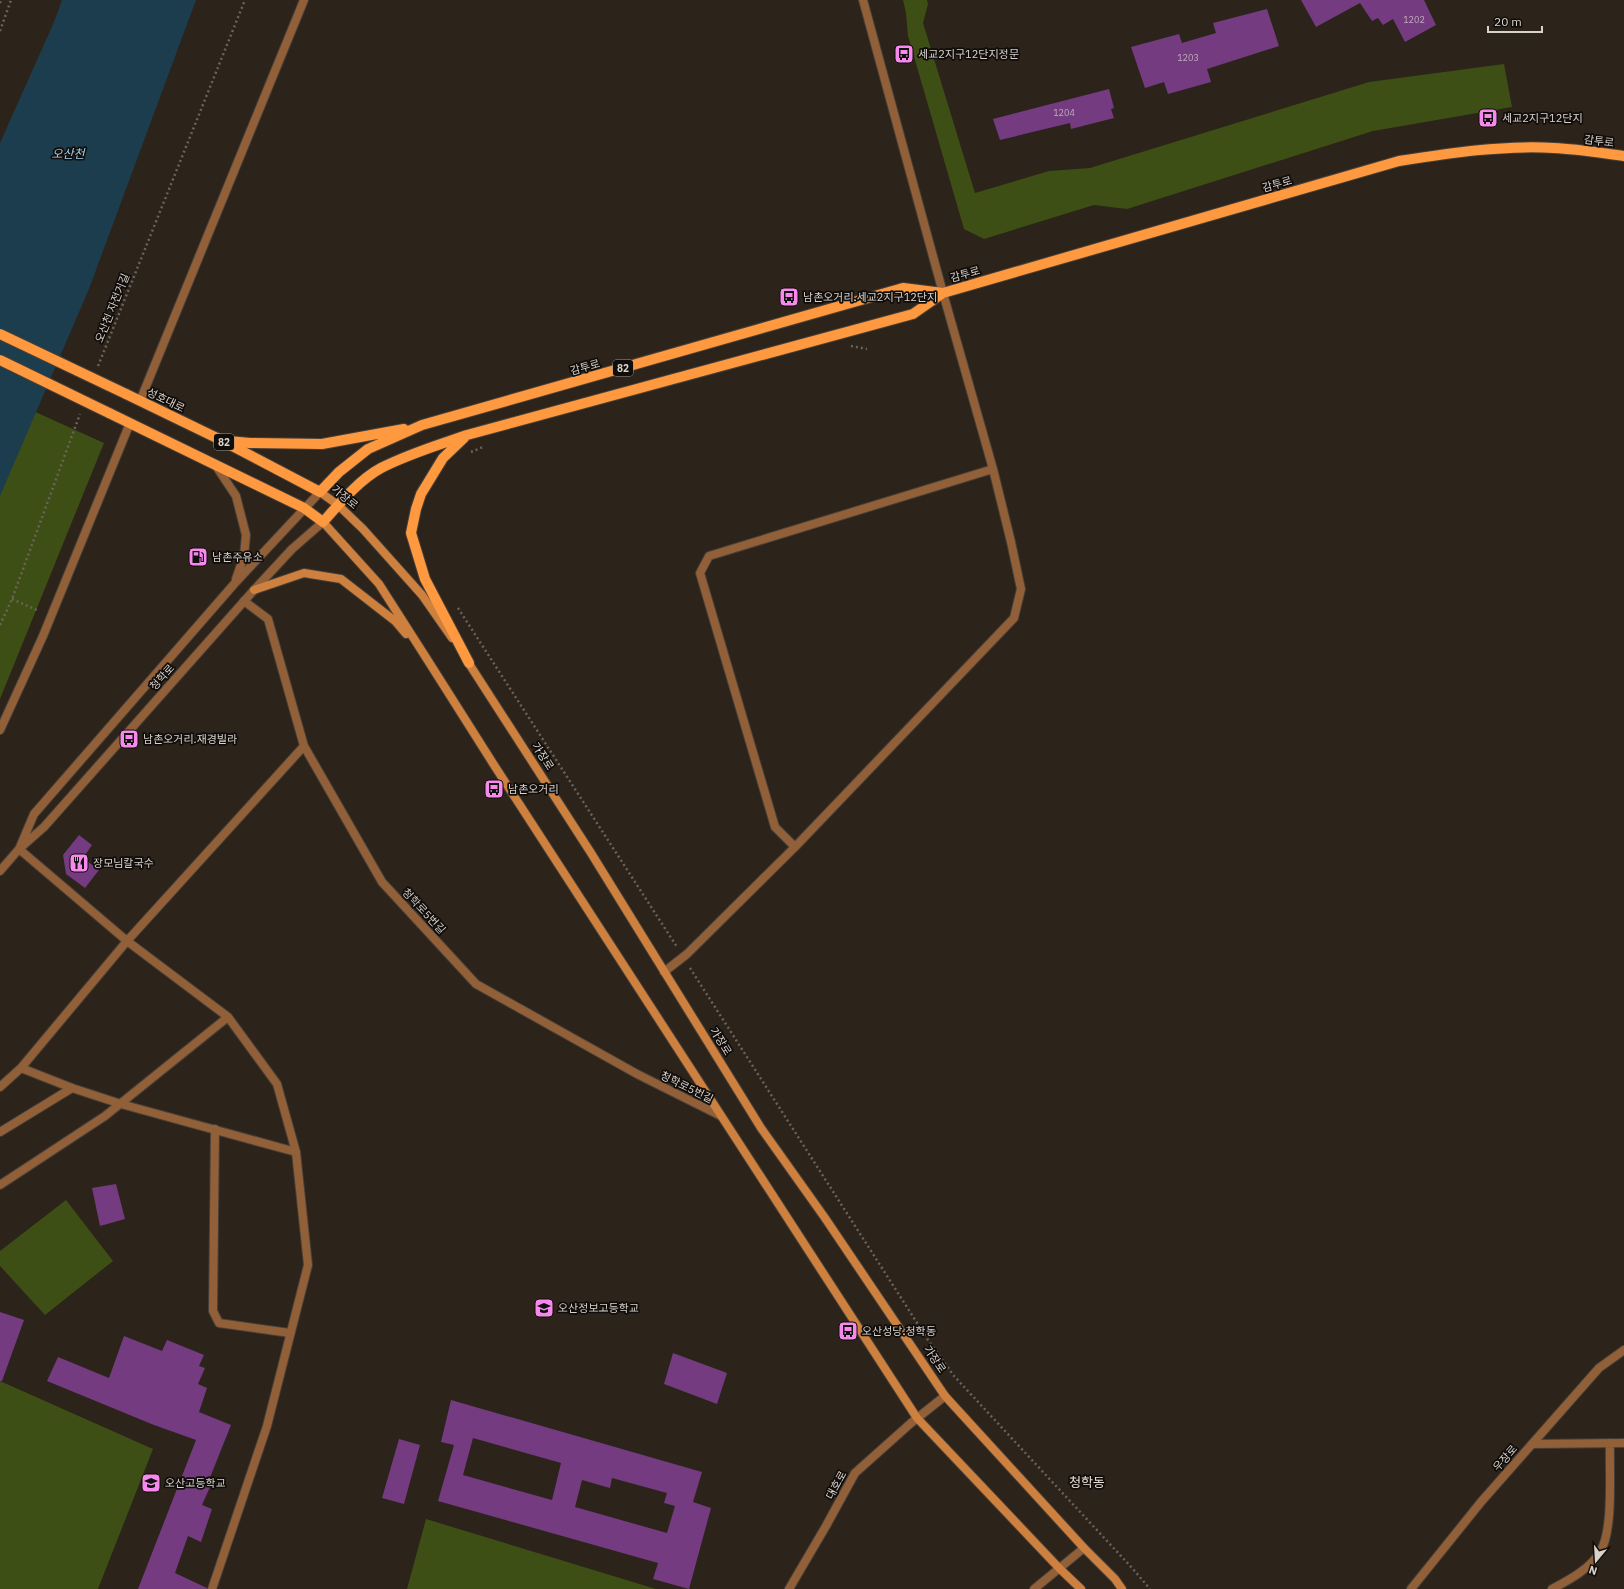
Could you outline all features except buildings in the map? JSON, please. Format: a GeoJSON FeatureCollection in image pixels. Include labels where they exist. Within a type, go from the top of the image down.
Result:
{"type":"FeatureCollection","features":[{"type":"Feature","properties":{"kind":"main road","name":"감투로"},"geometry":{"type":"LineString","coordinates":[[323,522],[358,486],[380,469],[407,457],[467,435],[913,314],[943,293],[1399,161],[1494,148],[1554,148],[1624,156]]}},
{"type":"Feature","properties":{"kind":"main road","name":"감투로"},"geometry":{"type":"LineString","coordinates":[[320,492],[340,472],[368,449],[422,425],[903,288],[943,293]]}},
{"type":"Feature","properties":{"kind":"main road","name":"성호대로"},"geometry":{"type":"LineString","coordinates":[[0,334],[221,440],[320,492]]}},
{"type":"Feature","properties":{"kind":"main road","name":"82"},"geometry":{"type":"LineString","coordinates":[[0,360],[304,508]]}},
{"type":"Feature","properties":{"kind":"main road"},"geometry":{"type":"LineString","coordinates":[[221,440],[250,443],[322,444],[422,425]]}},
{"type":"Feature","properties":{"kind":"main road"},"geometry":{"type":"LineString","coordinates":[[467,435],[443,458],[421,494],[411,533],[425,578],[469,663]]}},
{"type":"Feature","properties":{"kind":"main road","name":"가장로"},"geometry":{"type":"LineString","coordinates":[[320,492],[338,505],[363,529],[422,595],[469,663],[591,853],[761,1128],[825,1218],[945,1396],[1084,1548],[1115,1579],[1122,1589]]}},
{"type":"Feature","properties":{"kind":"main road"},"geometry":{"type":"LineString","coordinates":[[304,508],[323,522],[378,584],[916,1418],[1059,1568],[1081,1589]]}},
{"type":"Feature","properties":{"kind":"main road"},"geometry":{"type":"LineString","coordinates":[[254,590],[304,573],[341,579],[395,621],[425,656]]}},
{"type":"Feature","properties":{"kind":"street"},"geometry":{"type":"LineString","coordinates":[[140,401],[304,0]]}},
{"type":"Feature","properties":{"kind":"street"},"geometry":{"type":"LineString","coordinates":[[664,972],[683,957],[794,846],[1014,618],[1021,589],[993,469],[863,0]]}},
{"type":"Feature","properties":{"kind":"street"},"geometry":{"type":"LineString","coordinates":[[0,730],[51,616],[130,424]]}},
{"type":"Feature","properties":{"kind":"street"},"geometry":{"type":"LineString","coordinates":[[216,465],[236,496],[246,535],[244,556],[235,583]]}},
{"type":"Feature","properties":{"kind":"street"},"geometry":{"type":"LineString","coordinates":[[794,846],[776,827],[700,573],[709,556],[993,469]]}},
{"type":"Feature","properties":{"kind":"street","name":"청학로"},"geometry":{"type":"LineString","coordinates":[[18,849],[34,814],[235,583],[320,492]]}},
{"type":"Feature","properties":{"kind":"street","name":"청학로"},"geometry":{"type":"LineString","coordinates":[[0,871],[18,849],[44,827],[254,590],[292,550],[323,522]]}},
{"type":"Feature","properties":{"kind":"street","name":"청학로5번길"},"geometry":{"type":"LineString","coordinates":[[244,601],[268,619],[304,746],[382,882],[476,984],[637,1074],[721,1116]]}},
{"type":"Feature","properties":{"kind":"street"},"geometry":{"type":"LineString","coordinates":[[0,1086],[21,1068],[127,941],[304,746]]}},
{"type":"Feature","properties":{"kind":"street"},"geometry":{"type":"LineString","coordinates":[[18,849],[127,941],[228,1017],[277,1084],[296,1152],[308,1265],[267,1426],[212,1589]]}},
{"type":"Feature","properties":{"kind":"street"},"geometry":{"type":"LineString","coordinates":[[0,1185],[99,1121],[228,1017]]}},
{"type":"Feature","properties":{"kind":"street"},"geometry":{"type":"LineString","coordinates":[[21,1068],[72,1088],[121,1104],[296,1152]]}},
{"type":"Feature","properties":{"kind":"street"},"geometry":{"type":"LineString","coordinates":[[0,1132],[72,1088]]}},
{"type":"Feature","properties":{"kind":"street"},"geometry":{"type":"LineString","coordinates":[[215,1129],[213,1311],[219,1323],[290,1333]]}},
{"type":"Feature","properties":{"kind":"street","name":"우장로"},"geometry":{"type":"LineString","coordinates":[[1411,1589],[1481,1502],[1599,1368],[1624,1350]]}},
{"type":"Feature","properties":{"kind":"street","name":"대호로"},"geometry":{"type":"LineString","coordinates":[[789,1589],[826,1526],[854,1472],[916,1418],[945,1396]]}},
{"type":"Feature","properties":{"kind":"street"},"geometry":{"type":"LineString","coordinates":[[1552,1589],[1584,1571],[1601,1552],[1609,1526],[1610,1443]]}},
{"type":"Feature","properties":{"kind":"street"},"geometry":{"type":"LineString","coordinates":[[1532,1444],[1624,1443]]}},
{"type":"Feature","properties":{"kind":"street"},"geometry":{"type":"LineString","coordinates":[[1034,1589],[1084,1548]]}},
{"type":"Feature","properties":{"kind":"path"},"geometry":{"type":"LineString","coordinates":[[0,31],[10,0]]}},
{"type":"Feature","properties":{"kind":"path","name":"오산천 자전거길"},"geometry":{"type":"LineString","coordinates":[[95,373],[245,0]]}},
{"type":"Feature","properties":{"kind":"path"},"geometry":{"type":"LineString","coordinates":[[843,346],[867,349]]}},
{"type":"Feature","properties":{"kind":"path"},"geometry":{"type":"LineString","coordinates":[[0,625],[12,599],[81,411]]}},
{"type":"Feature","properties":{"kind":"path"},"geometry":{"type":"LineString","coordinates":[[469,453],[486,445]]}},
{"type":"Feature","properties":{"kind":"path"},"geometry":{"type":"LineString","coordinates":[[12,599],[51,616]]}},
{"type":"Feature","properties":{"kind":"path"},"geometry":{"type":"LineString","coordinates":[[455,604],[924,1333],[954,1376],[1128,1563],[1150,1589]]}},
{"type":"Feature","properties":{"kind":"green space"},"geometry":{"type":"Polygon","coordinates":[[[903,0],[927,0],[928,4],[923,23],[975,193],[1049,171],[1090,168],[1369,82],[1504,64],[1512,107],[1373,131],[1127,209],[1094,205],[984,239],[964,229],[908,36],[903,0]]]}},
{"type":"Feature","properties":{"kind":"green space"},"geometry":{"type":"Polygon","coordinates":[[[0,396],[104,443],[0,699],[0,396]]]}},
{"type":"Feature","properties":{"kind":"green space"},"geometry":{"type":"Polygon","coordinates":[[[66,1200],[113,1261],[45,1315],[0,1266],[0,1251],[66,1200]]]}},
{"type":"Feature","properties":{"kind":"green space"},"geometry":{"type":"Polygon","coordinates":[[[0,1381],[153,1449],[98,1589],[0,1589],[0,1381]]]}},
{"type":"Feature","properties":{"kind":"green space"},"geometry":{"type":"Polygon","coordinates":[[[426,1519],[656,1589],[407,1589],[426,1519]]]}},
{"type":"Feature","properties":{"kind":"water","name":"오산천"},"geometry":{"type":"Polygon","coordinates":[[[62,0],[196,0],[89,289],[0,496],[0,143],[54,22],[62,0]]]}},
{"type":"Feature","properties":{"kind":"place","name":"세교2지구12단지정문"},"geometry":{"type":"Point","coordinates":[904,54]}},
{"type":"Feature","properties":{"kind":"place","name":"세교2지구12단지"},"geometry":{"type":"Point","coordinates":[1488,118]}},
{"type":"Feature","properties":{"kind":"place","name":"남촌오거리.세교2지구12단지"},"geometry":{"type":"Point","coordinates":[789,297]}},
{"type":"Feature","properties":{"kind":"place","name":"남촌주유소"},"geometry":{"type":"Point","coordinates":[198,557]}},
{"type":"Feature","properties":{"kind":"place","name":"남촌오거리.재경빌라"},"geometry":{"type":"Point","coordinates":[129,739]}},
{"type":"Feature","properties":{"kind":"place","name":"남촌오거리"},"geometry":{"type":"Point","coordinates":[494,789]}},
{"type":"Feature","properties":{"kind":"place","name":"장모님칼국수"},"geometry":{"type":"Point","coordinates":[79,863]}},
{"type":"Feature","properties":{"kind":"place","name":"오산정보고등학교"},"geometry":{"type":"Point","coordinates":[544,1308]}},
{"type":"Feature","properties":{"kind":"place","name":"오산성당.청학동"},"geometry":{"type":"Point","coordinates":[848,1331]}},
{"type":"Feature","properties":{"kind":"place","name":"오산고등학교"},"geometry":{"type":"Point","coordinates":[151,1483]}},
{"type":"Feature","properties":{"kind":"district","name":"청학동"},"geometry":{"type":"Point","coordinates":[1087,1482]}}]}
